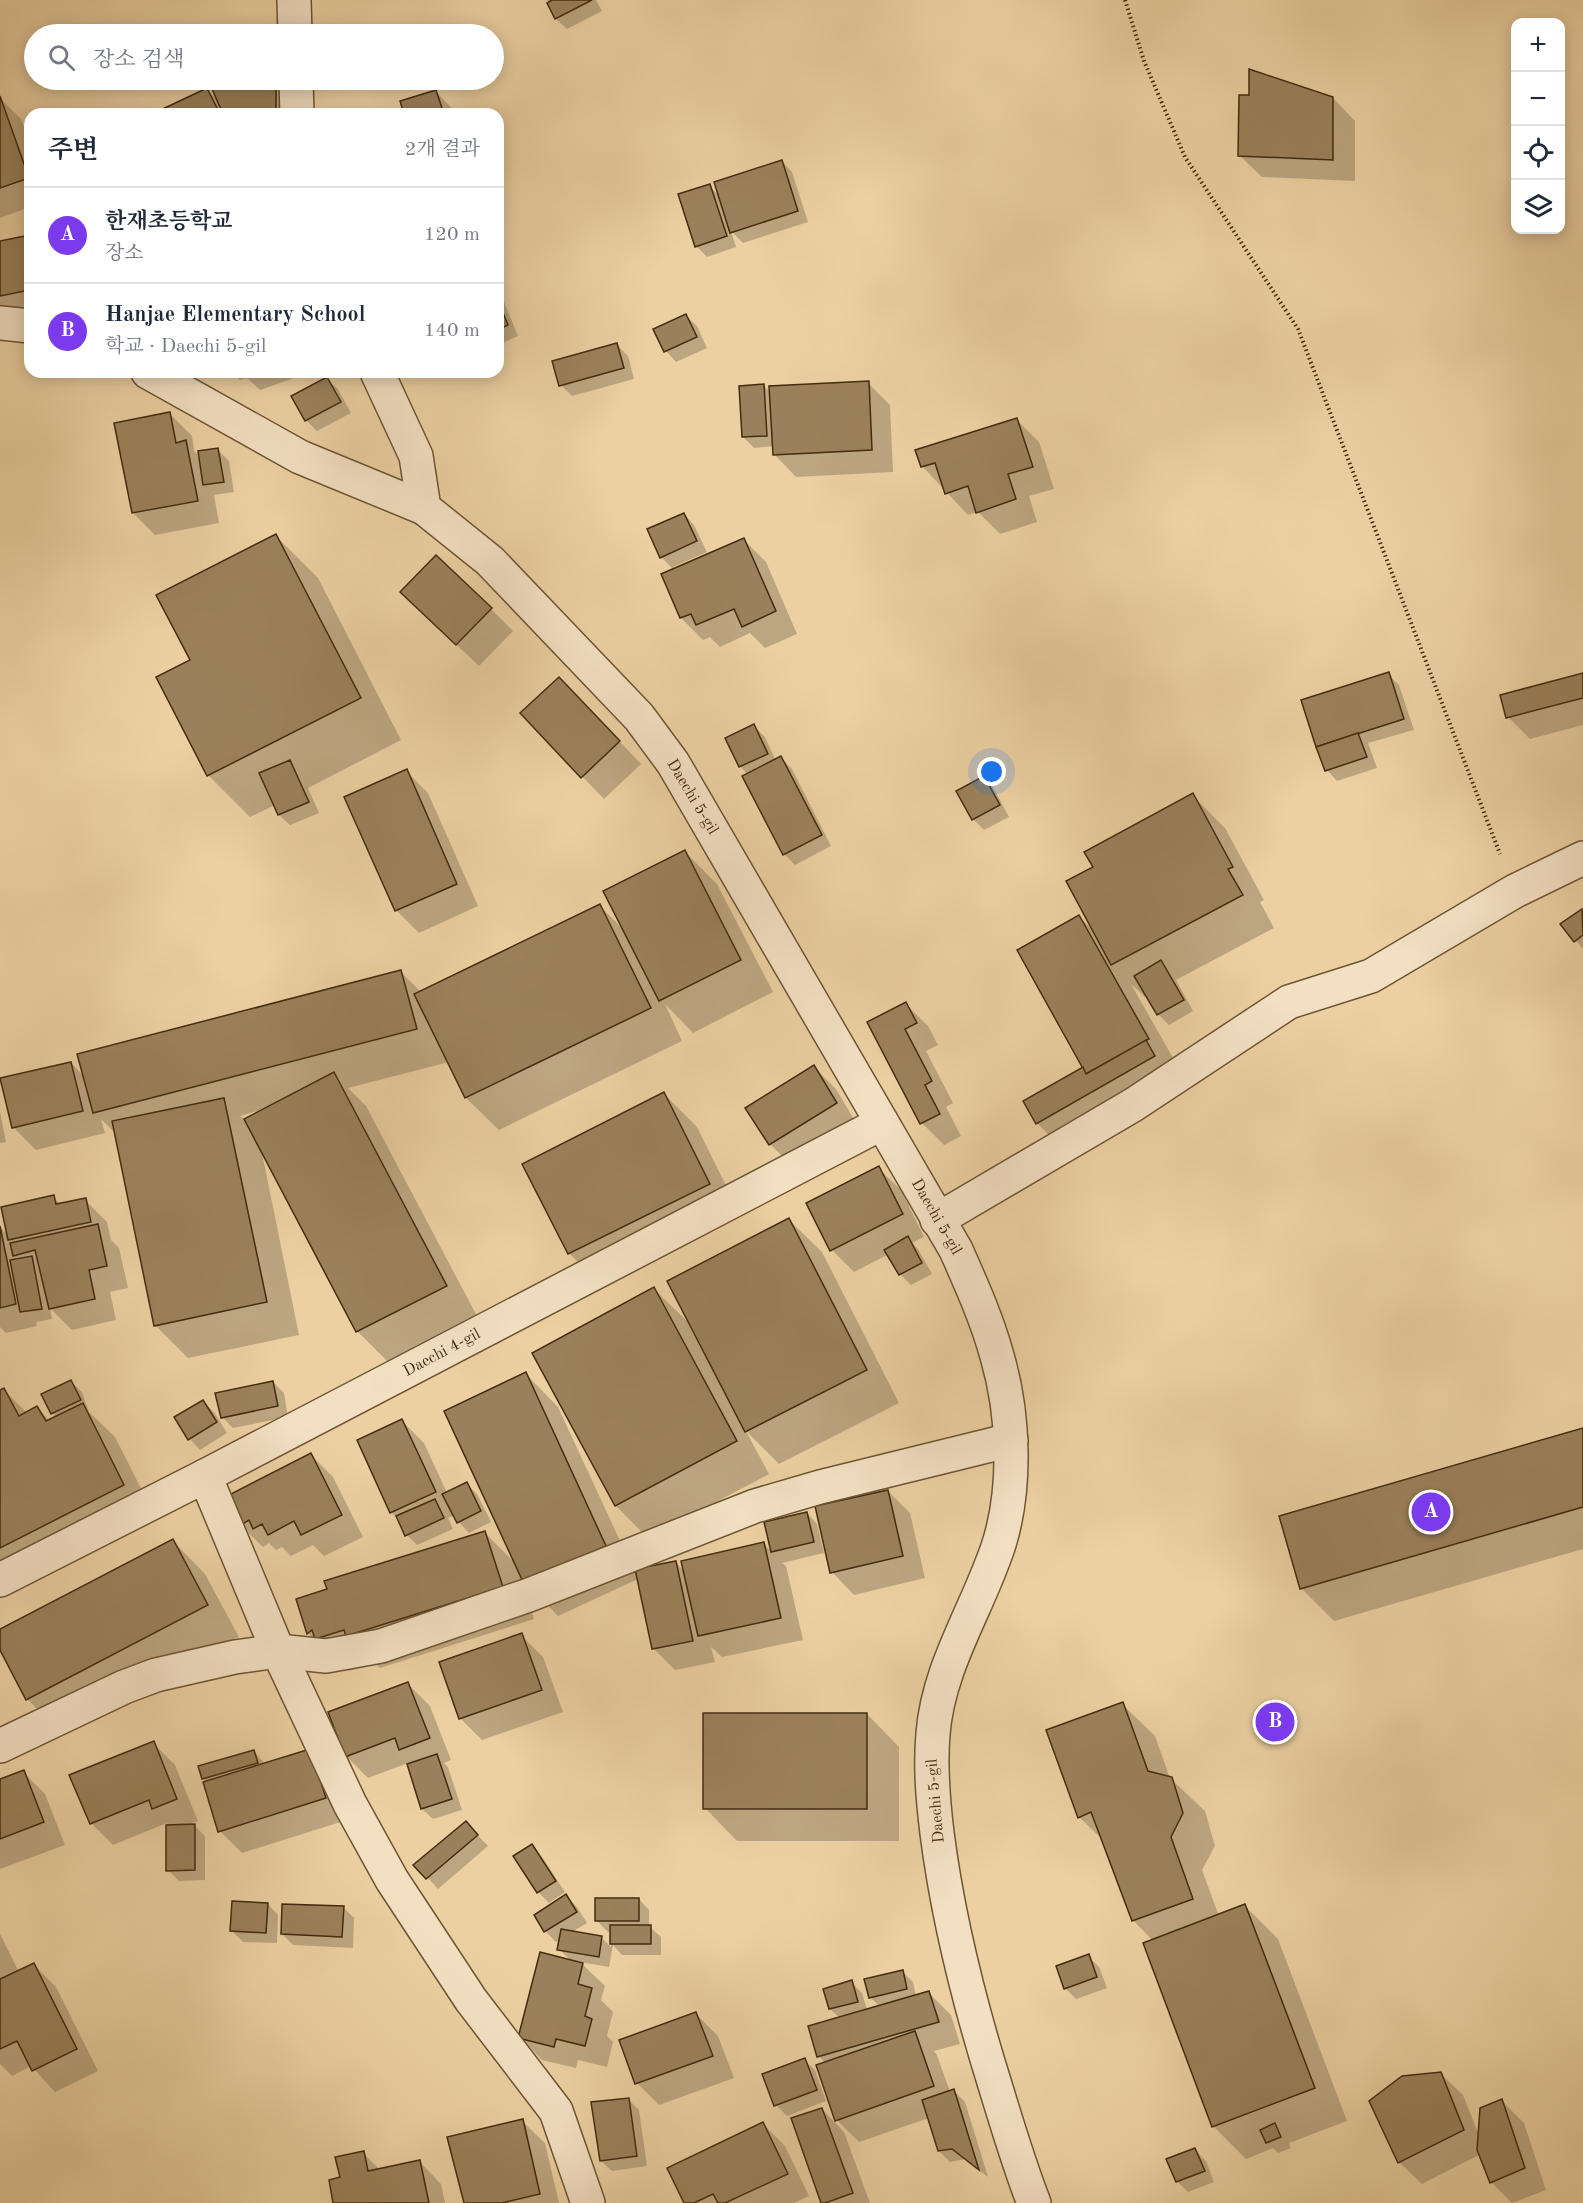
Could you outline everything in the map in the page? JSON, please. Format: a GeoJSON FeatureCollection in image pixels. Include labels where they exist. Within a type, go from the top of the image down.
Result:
{"type":"FeatureCollection","features":[{"type":"Feature","properties":{"kind":"street"},"geometry":{"type":"LineString","coordinates":[[294,0],[295,24]]}},
{"type":"Feature","properties":{"kind":"street"},"geometry":{"type":"LineString","coordinates":[[296,90],[297,108]]}},
{"type":"Feature","properties":{"kind":"street"},"geometry":{"type":"LineString","coordinates":[[0,323],[24,325]]}},
{"type":"Feature","properties":{"kind":"street","name":"Daechi 5-gil"},"geometry":{"type":"LineString","coordinates":[[159,378],[300,457],[424,508],[490,561],[639,717],[673,763],[956,1250],[998,1357],[1011,1440],[1010,1487],[998,1546],[942,1685],[933,1731],[930,1773],[942,1874],[956,1945],[976,2023],[1034,2203]]}},
{"type":"Feature","properties":{"kind":"street"},"geometry":{"type":"LineString","coordinates":[[380,378],[416,456],[424,508]]}},
{"type":"Feature","properties":{"kind":"street"},"geometry":{"type":"LineString","coordinates":[[937,1220],[1133,1105],[1289,1002],[1371,976],[1515,891],[1583,858]]}},
{"type":"Feature","properties":{"kind":"street","name":"Daechi 4-gil"},"geometry":{"type":"LineString","coordinates":[[0,1580],[205,1476],[882,1123]]}},
{"type":"Feature","properties":{"kind":"street"},"geometry":{"type":"LineString","coordinates":[[0,1746],[124,1687],[156,1675],[278,1651],[326,1656],[381,1646],[528,1595],[755,1506],[832,1484],[1011,1440]]}},
{"type":"Feature","properties":{"kind":"street"},"geometry":{"type":"LineString","coordinates":[[205,1476],[278,1651],[350,1804],[392,1880],[471,2000],[556,2112],[588,2203]]}},
{"type":"Feature","properties":{"kind":"path"},"geometry":{"type":"LineString","coordinates":[[1125,0],[1144,61],[1185,158],[1298,329],[1515,891]]}},
{"type":"Feature","properties":{"kind":"building"},"geometry":{"type":"Polygon","coordinates":[[[552,0],[592,0],[555,19],[547,3],[552,0]]]}},
{"type":"Feature","properties":{"kind":"building"},"geometry":{"type":"Polygon","coordinates":[[[1249,69],[1333,97],[1333,160],[1238,156],[1239,95],[1249,95],[1249,69]]]}},
{"type":"Feature","properties":{"kind":"building"},"geometry":{"type":"Polygon","coordinates":[[[203,90],[208,90],[217,108],[165,108],[203,90]]]}},
{"type":"Feature","properties":{"kind":"building"},"geometry":{"type":"Polygon","coordinates":[[[212,90],[276,90],[276,108],[220,108],[212,90]]]}},
{"type":"Feature","properties":{"kind":"building"},"geometry":{"type":"Polygon","coordinates":[[[436,90],[442,108],[402,108],[400,101],[436,90]]]}},
{"type":"Feature","properties":{"kind":"building"},"geometry":{"type":"Polygon","coordinates":[[[0,96],[24,164],[24,180],[0,188],[0,96]]]}},
{"type":"Feature","properties":{"kind":"building"},"geometry":{"type":"Polygon","coordinates":[[[782,160],[798,211],[730,233],[714,182],[782,160]]]}},
{"type":"Feature","properties":{"kind":"building"},"geometry":{"type":"Polygon","coordinates":[[[710,184],[727,236],[695,247],[678,194],[710,184]]]}},
{"type":"Feature","properties":{"kind":"building"},"geometry":{"type":"Polygon","coordinates":[[[24,236],[24,291],[0,296],[0,241],[24,236]]]}},
{"type":"Feature","properties":{"kind":"building"},"geometry":{"type":"Polygon","coordinates":[[[686,314],[697,337],[664,352],[653,329],[686,314]]]}},
{"type":"Feature","properties":{"kind":"building"},"geometry":{"type":"Polygon","coordinates":[[[504,315],[508,325],[504,327],[504,315]]]}},
{"type":"Feature","properties":{"kind":"building"},"geometry":{"type":"Polygon","coordinates":[[[617,343],[624,368],[559,386],[552,361],[617,343]]]}},
{"type":"Feature","properties":{"kind":"building"},"geometry":{"type":"Polygon","coordinates":[[[328,378],[341,402],[305,421],[291,396],[328,378]]]}},
{"type":"Feature","properties":{"kind":"building"},"geometry":{"type":"Polygon","coordinates":[[[869,381],[872,450],[773,455],[769,386],[869,381]]]}},
{"type":"Feature","properties":{"kind":"building"},"geometry":{"type":"Polygon","coordinates":[[[764,384],[767,436],[742,437],[739,386],[764,384]]]}},
{"type":"Feature","properties":{"kind":"building"},"geometry":{"type":"Polygon","coordinates":[[[170,412],[176,443],[186,440],[198,501],[132,513],[114,423],[170,412]]]}},
{"type":"Feature","properties":{"kind":"building"},"geometry":{"type":"Polygon","coordinates":[[[1017,418],[1033,467],[1008,474],[1016,499],[976,513],[968,486],[945,494],[935,463],[921,467],[915,450],[1017,418]]]}},
{"type":"Feature","properties":{"kind":"building"},"geometry":{"type":"Polygon","coordinates":[[[218,448],[224,482],[203,485],[198,451],[218,448]]]}},
{"type":"Feature","properties":{"kind":"building"},"geometry":{"type":"Polygon","coordinates":[[[684,513],[697,541],[660,558],[647,529],[684,513]]]}},
{"type":"Feature","properties":{"kind":"building"},"geometry":{"type":"Polygon","coordinates":[[[276,534],[361,698],[207,776],[156,677],[190,660],[156,595],[276,534]]]}},
{"type":"Feature","properties":{"kind":"building"},"geometry":{"type":"Polygon","coordinates":[[[744,538],[776,611],[742,627],[734,609],[696,625],[691,614],[680,618],[661,574],[744,538]]]}},
{"type":"Feature","properties":{"kind":"building"},"geometry":{"type":"Polygon","coordinates":[[[436,555],[492,608],[456,645],[400,592],[436,555]]]}},
{"type":"Feature","properties":{"kind":"building"},"geometry":{"type":"Polygon","coordinates":[[[1389,672],[1404,719],[1316,747],[1301,700],[1389,672]]]}},
{"type":"Feature","properties":{"kind":"building"},"geometry":{"type":"Polygon","coordinates":[[[1583,673],[1583,698],[1506,718],[1500,695],[1583,673]]]}},
{"type":"Feature","properties":{"kind":"building"},"geometry":{"type":"Polygon","coordinates":[[[559,677],[620,741],[581,778],[520,713],[559,677]]]}},
{"type":"Feature","properties":{"kind":"building"},"geometry":{"type":"Polygon","coordinates":[[[754,724],[768,754],[739,767],[725,738],[754,724]]]}},
{"type":"Feature","properties":{"kind":"building"},"geometry":{"type":"Polygon","coordinates":[[[1358,733],[1367,757],[1325,771],[1316,747],[1358,733]]]}},
{"type":"Feature","properties":{"kind":"building"},"geometry":{"type":"Polygon","coordinates":[[[781,756],[822,835],[783,855],[742,776],[781,756]]]}},
{"type":"Feature","properties":{"kind":"building"},"geometry":{"type":"Polygon","coordinates":[[[290,760],[309,802],[278,815],[259,773],[290,760]]]}},
{"type":"Feature","properties":{"kind":"building"},"geometry":{"type":"Polygon","coordinates":[[[407,769],[457,884],[395,911],[344,797],[407,769]]]}},
{"type":"Feature","properties":{"kind":"building"},"geometry":{"type":"Polygon","coordinates":[[[984,776],[1000,805],[972,820],[956,791],[984,776]]]}},
{"type":"Feature","properties":{"kind":"building"},"geometry":{"type":"Polygon","coordinates":[[[1193,793],[1233,867],[1228,869],[1243,895],[1111,965],[1066,881],[1093,867],[1084,852],[1193,793]]]}},
{"type":"Feature","properties":{"kind":"building"},"geometry":{"type":"Polygon","coordinates":[[[685,850],[741,960],[659,1001],[603,891],[685,850]]]}},
{"type":"Feature","properties":{"kind":"building"},"geometry":{"type":"Polygon","coordinates":[[[600,904],[651,1008],[465,1098],[414,994],[600,904]]]}},
{"type":"Feature","properties":{"kind":"building"},"geometry":{"type":"Polygon","coordinates":[[[1582,909],[1583,935],[1574,942],[1560,924],[1582,909]]]}},
{"type":"Feature","properties":{"kind":"building"},"geometry":{"type":"Polygon","coordinates":[[[1079,915],[1149,1039],[1086,1074],[1017,950],[1079,915]]]}},
{"type":"Feature","properties":{"kind":"building"},"geometry":{"type":"Polygon","coordinates":[[[1161,960],[1184,1000],[1157,1015],[1134,976],[1161,960]]]}},
{"type":"Feature","properties":{"kind":"building"},"geometry":{"type":"Polygon","coordinates":[[[401,970],[417,1029],[93,1113],[77,1054],[401,970]]]}},
{"type":"Feature","properties":{"kind":"building"},"geometry":{"type":"Polygon","coordinates":[[[906,1002],[917,1023],[905,1029],[932,1081],[925,1085],[940,1114],[920,1124],[867,1022],[906,1002]]]}},
{"type":"Feature","properties":{"kind":"building"},"geometry":{"type":"Polygon","coordinates":[[[1146,1040],[1155,1056],[1036,1124],[1023,1101],[1083,1067],[1086,1074],[1146,1040]]]}},
{"type":"Feature","properties":{"kind":"building"},"geometry":{"type":"Polygon","coordinates":[[[71,1062],[83,1111],[12,1128],[0,1078],[71,1062]]]}},
{"type":"Feature","properties":{"kind":"building"},"geometry":{"type":"Polygon","coordinates":[[[814,1065],[837,1103],[769,1145],[745,1108],[814,1065]]]}},
{"type":"Feature","properties":{"kind":"building"},"geometry":{"type":"Polygon","coordinates":[[[334,1072],[447,1286],[356,1332],[244,1119],[334,1072]]]}},
{"type":"Feature","properties":{"kind":"building"},"geometry":{"type":"Polygon","coordinates":[[[664,1092],[710,1184],[568,1254],[522,1164],[664,1092]]]}},
{"type":"Feature","properties":{"kind":"building"},"geometry":{"type":"Polygon","coordinates":[[[224,1098],[267,1302],[154,1326],[112,1121],[224,1098]]]}},
{"type":"Feature","properties":{"kind":"building"},"geometry":{"type":"Polygon","coordinates":[[[879,1166],[903,1214],[830,1251],[806,1203],[879,1166]]]}},
{"type":"Feature","properties":{"kind":"building"},"geometry":{"type":"Polygon","coordinates":[[[54,1195],[56,1204],[86,1198],[91,1222],[8,1240],[1,1207],[54,1195]]]}},
{"type":"Feature","properties":{"kind":"building"},"geometry":{"type":"Polygon","coordinates":[[[789,1218],[867,1370],[745,1432],[667,1281],[789,1218]]]}},
{"type":"Feature","properties":{"kind":"building"},"geometry":{"type":"Polygon","coordinates":[[[98,1224],[107,1266],[89,1270],[95,1299],[49,1309],[35,1250],[13,1256],[10,1243],[98,1224]]]}},
{"type":"Feature","properties":{"kind":"building"},"geometry":{"type":"Polygon","coordinates":[[[0,1226],[16,1304],[0,1308],[0,1226]]]}},
{"type":"Feature","properties":{"kind":"building"},"geometry":{"type":"Polygon","coordinates":[[[908,1236],[922,1263],[899,1275],[884,1250],[908,1236]]]}},
{"type":"Feature","properties":{"kind":"building"},"geometry":{"type":"Polygon","coordinates":[[[32,1256],[42,1309],[20,1312],[10,1260],[32,1256]]]}},
{"type":"Feature","properties":{"kind":"building"},"geometry":{"type":"Polygon","coordinates":[[[654,1287],[737,1441],[615,1506],[532,1353],[654,1287]]]}},
{"type":"Feature","properties":{"kind":"building"},"geometry":{"type":"Polygon","coordinates":[[[526,1372],[606,1546],[524,1584],[444,1411],[526,1372]]]}},
{"type":"Feature","properties":{"kind":"building"},"geometry":{"type":"Polygon","coordinates":[[[71,1380],[81,1400],[51,1414],[41,1394],[71,1380]]]}},
{"type":"Feature","properties":{"kind":"building"},"geometry":{"type":"Polygon","coordinates":[[[273,1381],[278,1406],[221,1418],[215,1393],[273,1381]]]}},
{"type":"Feature","properties":{"kind":"building"},"geometry":{"type":"Polygon","coordinates":[[[4,1388],[19,1416],[37,1406],[46,1421],[83,1403],[124,1485],[0,1548],[0,1390],[4,1388]]]}},
{"type":"Feature","properties":{"kind":"building"},"geometry":{"type":"Polygon","coordinates":[[[203,1400],[217,1422],[188,1440],[174,1417],[203,1400]]]}},
{"type":"Feature","properties":{"kind":"building"},"geometry":{"type":"Polygon","coordinates":[[[402,1419],[436,1492],[390,1513],[357,1440],[402,1419]]]}},
{"type":"Feature","properties":{"kind":"building"},"geometry":{"type":"Polygon","coordinates":[[[1583,1428],[1583,1507],[1300,1589],[1279,1516],[1583,1428]]]}},
{"type":"Feature","properties":{"kind":"building"},"geometry":{"type":"Polygon","coordinates":[[[311,1453],[342,1515],[301,1535],[294,1521],[268,1535],[262,1524],[253,1529],[249,1520],[239,1526],[225,1497],[311,1453]]]}},
{"type":"Feature","properties":{"kind":"building"},"geometry":{"type":"Polygon","coordinates":[[[467,1482],[481,1511],[457,1523],[442,1494],[467,1482]]]}},
{"type":"Feature","properties":{"kind":"building"},"geometry":{"type":"Polygon","coordinates":[[[888,1490],[903,1556],[830,1573],[815,1506],[888,1490]]]}},
{"type":"Feature","properties":{"kind":"building"},"geometry":{"type":"Polygon","coordinates":[[[435,1499],[444,1518],[405,1536],[396,1516],[435,1499]]]}},
{"type":"Feature","properties":{"kind":"building"},"geometry":{"type":"Polygon","coordinates":[[[807,1512],[814,1542],[771,1552],[764,1522],[807,1512]]]}},
{"type":"Feature","properties":{"kind":"building"},"geometry":{"type":"Polygon","coordinates":[[[485,1531],[503,1587],[346,1636],[344,1630],[315,1639],[312,1630],[307,1634],[296,1599],[327,1589],[324,1581],[485,1531]]]}},
{"type":"Feature","properties":{"kind":"building"},"geometry":{"type":"Polygon","coordinates":[[[173,1539],[208,1605],[26,1700],[0,1650],[0,1629],[173,1539]]]}},
{"type":"Feature","properties":{"kind":"building"},"geometry":{"type":"Polygon","coordinates":[[[764,1542],[781,1618],[698,1636],[681,1561],[764,1542]]]}},
{"type":"Feature","properties":{"kind":"building"},"geometry":{"type":"Polygon","coordinates":[[[676,1561],[693,1641],[652,1649],[635,1569],[676,1561]]]}},
{"type":"Feature","properties":{"kind":"building"},"geometry":{"type":"Polygon","coordinates":[[[522,1633],[542,1690],[459,1719],[439,1662],[522,1633]]]}},
{"type":"Feature","properties":{"kind":"building"},"geometry":{"type":"Polygon","coordinates":[[[408,1682],[430,1738],[399,1750],[395,1738],[345,1757],[328,1712],[408,1682]]]}},
{"type":"Feature","properties":{"kind":"building"},"geometry":{"type":"Polygon","coordinates":[[[1123,1702],[1148,1771],[1172,1777],[1183,1813],[1171,1837],[1193,1899],[1132,1921],[1091,1812],[1078,1818],[1046,1730],[1123,1702]]]}},
{"type":"Feature","properties":{"kind":"building"},"geometry":{"type":"Polygon","coordinates":[[[703,1713],[867,1713],[867,1809],[703,1809],[703,1713]]]}},
{"type":"Feature","properties":{"kind":"building"},"geometry":{"type":"Polygon","coordinates":[[[154,1741],[177,1799],[152,1809],[149,1800],[90,1824],[69,1775],[154,1741]]]}},
{"type":"Feature","properties":{"kind":"building"},"geometry":{"type":"Polygon","coordinates":[[[310,1749],[326,1798],[218,1832],[203,1782],[310,1749]]]}},
{"type":"Feature","properties":{"kind":"building"},"geometry":{"type":"Polygon","coordinates":[[[254,1750],[258,1763],[202,1779],[198,1766],[254,1750]]]}},
{"type":"Feature","properties":{"kind":"building"},"geometry":{"type":"Polygon","coordinates":[[[437,1754],[452,1799],[421,1809],[407,1764],[437,1754]]]}},
{"type":"Feature","properties":{"kind":"building"},"geometry":{"type":"Polygon","coordinates":[[[24,1770],[44,1822],[0,1839],[0,1779],[24,1770]]]}},
{"type":"Feature","properties":{"kind":"building"},"geometry":{"type":"Polygon","coordinates":[[[466,1821],[478,1835],[426,1879],[413,1865],[466,1821]]]}},
{"type":"Feature","properties":{"kind":"building"},"geometry":{"type":"Polygon","coordinates":[[[195,1824],[195,1870],[166,1871],[166,1825],[195,1824]]]}},
{"type":"Feature","properties":{"kind":"building"},"geometry":{"type":"Polygon","coordinates":[[[532,1844],[556,1881],[537,1893],[513,1856],[532,1844]]]}},
{"type":"Feature","properties":{"kind":"building"},"geometry":{"type":"Polygon","coordinates":[[[566,1894],[577,1912],[544,1932],[534,1915],[566,1894]]]}},
{"type":"Feature","properties":{"kind":"building"},"geometry":{"type":"Polygon","coordinates":[[[595,1898],[639,1898],[639,1921],[595,1921],[595,1898]]]}},
{"type":"Feature","properties":{"kind":"building"},"geometry":{"type":"Polygon","coordinates":[[[232,1901],[268,1903],[266,1933],[230,1931],[232,1901]]]}},
{"type":"Feature","properties":{"kind":"building"},"geometry":{"type":"Polygon","coordinates":[[[282,1904],[344,1906],[342,1937],[281,1934],[282,1904]]]}},
{"type":"Feature","properties":{"kind":"building"},"geometry":{"type":"Polygon","coordinates":[[[1245,1904],[1315,2088],[1212,2127],[1143,1943],[1245,1904]]]}},
{"type":"Feature","properties":{"kind":"building"},"geometry":{"type":"Polygon","coordinates":[[[610,1925],[651,1925],[651,1944],[610,1944],[610,1925]]]}},
{"type":"Feature","properties":{"kind":"building"},"geometry":{"type":"Polygon","coordinates":[[[561,1929],[602,1936],[599,1957],[557,1950],[561,1929]]]}},
{"type":"Feature","properties":{"kind":"building"},"geometry":{"type":"Polygon","coordinates":[[[540,1952],[583,1963],[578,1984],[592,1988],[585,2016],[592,2019],[585,2046],[556,2039],[554,2047],[518,2038],[540,1952]]]}},
{"type":"Feature","properties":{"kind":"building"},"geometry":{"type":"Polygon","coordinates":[[[1089,1954],[1097,1977],[1064,1989],[1056,1966],[1089,1954]]]}},
{"type":"Feature","properties":{"kind":"building"},"geometry":{"type":"Polygon","coordinates":[[[34,1963],[77,2049],[32,2071],[17,2041],[0,2049],[0,1979],[34,1963]]]}},
{"type":"Feature","properties":{"kind":"building"},"geometry":{"type":"Polygon","coordinates":[[[903,1970],[907,1989],[869,1998],[864,1979],[903,1970]]]}},
{"type":"Feature","properties":{"kind":"building"},"geometry":{"type":"Polygon","coordinates":[[[852,1980],[858,2002],[829,2009],[823,1989],[852,1980]]]}},
{"type":"Feature","properties":{"kind":"building"},"geometry":{"type":"Polygon","coordinates":[[[929,1991],[939,2022],[817,2057],[808,2026],[929,1991]]]}},
{"type":"Feature","properties":{"kind":"building"},"geometry":{"type":"Polygon","coordinates":[[[696,2012],[713,2056],[635,2084],[619,2040],[696,2012]]]}},
{"type":"Feature","properties":{"kind":"building"},"geometry":{"type":"Polygon","coordinates":[[[915,2031],[934,2086],[835,2121],[816,2065],[915,2031]]]}},
{"type":"Feature","properties":{"kind":"building"},"geometry":{"type":"Polygon","coordinates":[[[805,2058],[817,2090],[774,2106],[762,2074],[805,2058]]]}},
{"type":"Feature","properties":{"kind":"building"},"geometry":{"type":"Polygon","coordinates":[[[1441,2072],[1464,2130],[1398,2163],[1369,2101],[1402,2076],[1441,2072]]]}},
{"type":"Feature","properties":{"kind":"building"},"geometry":{"type":"Polygon","coordinates":[[[954,2089],[979,2170],[952,2149],[938,2151],[922,2100],[954,2089]]]}},
{"type":"Feature","properties":{"kind":"building"},"geometry":{"type":"Polygon","coordinates":[[[629,2098],[637,2156],[600,2161],[591,2102],[629,2098]]]}},
{"type":"Feature","properties":{"kind":"building"},"geometry":{"type":"Polygon","coordinates":[[[1502,2099],[1525,2168],[1490,2183],[1477,2150],[1480,2108],[1502,2099]]]}},
{"type":"Feature","properties":{"kind":"building"},"geometry":{"type":"Polygon","coordinates":[[[822,2108],[853,2193],[825,2203],[821,2203],[791,2118],[822,2108]]]}},
{"type":"Feature","properties":{"kind":"building"},"geometry":{"type":"Polygon","coordinates":[[[523,2119],[540,2194],[502,2203],[464,2203],[447,2137],[523,2119]]]}},
{"type":"Feature","properties":{"kind":"building"},"geometry":{"type":"Polygon","coordinates":[[[763,2122],[788,2174],[725,2203],[718,2203],[713,2194],[694,2203],[684,2203],[667,2168],[763,2122]]]}},
{"type":"Feature","properties":{"kind":"building"},"geometry":{"type":"Polygon","coordinates":[[[1275,2123],[1281,2137],[1266,2143],[1260,2130],[1275,2123]]]}},
{"type":"Feature","properties":{"kind":"building"},"geometry":{"type":"Polygon","coordinates":[[[1195,2148],[1205,2171],[1176,2182],[1166,2159],[1195,2148]]]}},
{"type":"Feature","properties":{"kind":"building"},"geometry":{"type":"Polygon","coordinates":[[[364,2151],[368,2171],[420,2160],[429,2203],[333,2203],[329,2180],[340,2177],[335,2157],[364,2151]]]}},
{"type":"Feature","properties":{"kind":"place","name":"한재초등학교"},"geometry":{"type":"Point","coordinates":[1431,1512]}},
{"type":"Feature","properties":{"kind":"place","name":"Hanjae Elementary School"},"geometry":{"type":"Point","coordinates":[1275,1722]}}]}
